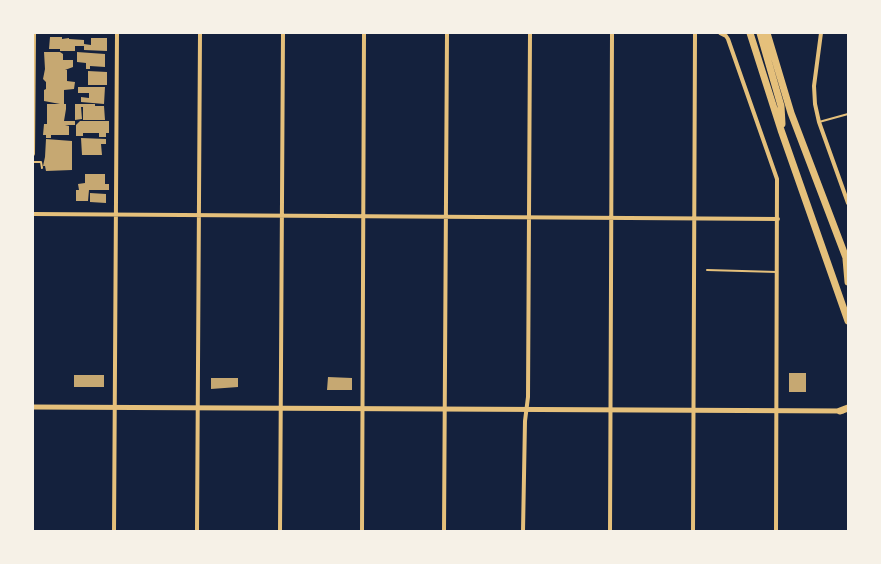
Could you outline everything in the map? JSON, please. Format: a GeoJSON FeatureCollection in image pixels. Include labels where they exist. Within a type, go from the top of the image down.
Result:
{"type":"FeatureCollection","features":[{"type":"Feature","properties":{"kind":"highway"},"geometry":{"type":"LineString","coordinates":[[750,33],[781,130],[848,321]]}},
{"type":"Feature","properties":{"kind":"highway"},"geometry":{"type":"LineString","coordinates":[[759,33],[781,106],[781,130]]}},
{"type":"Feature","properties":{"kind":"highway"},"geometry":{"type":"LineString","coordinates":[[767,33],[791,112],[847,260],[848,282]]}},
{"type":"Feature","properties":{"kind":"highway"},"geometry":{"type":"LineString","coordinates":[[840,411],[848,410]]}},
{"type":"Feature","properties":{"kind":"street"},"geometry":{"type":"LineString","coordinates":[[33,154],[34,33]]}},
{"type":"Feature","properties":{"kind":"street"},"geometry":{"type":"LineString","coordinates":[[114,531],[117,33]]}},
{"type":"Feature","properties":{"kind":"street"},"geometry":{"type":"LineString","coordinates":[[197,531],[200,33]]}},
{"type":"Feature","properties":{"kind":"street"},"geometry":{"type":"LineString","coordinates":[[280,531],[283,33]]}},
{"type":"Feature","properties":{"kind":"street"},"geometry":{"type":"LineString","coordinates":[[362,531],[364,33]]}},
{"type":"Feature","properties":{"kind":"street"},"geometry":{"type":"LineString","coordinates":[[444,531],[447,33]]}},
{"type":"Feature","properties":{"kind":"street"},"geometry":{"type":"LineString","coordinates":[[523,531],[527,410],[530,33]]}},
{"type":"Feature","properties":{"kind":"street"},"geometry":{"type":"LineString","coordinates":[[610,531],[612,33]]}},
{"type":"Feature","properties":{"kind":"street"},"geometry":{"type":"LineString","coordinates":[[693,531],[695,33]]}},
{"type":"Feature","properties":{"kind":"street"},"geometry":{"type":"LineString","coordinates":[[720,33],[728,39],[776,171],[778,187],[776,531]]}},
{"type":"Feature","properties":{"kind":"street"},"geometry":{"type":"LineString","coordinates":[[821,33],[814,86],[819,122],[848,203]]}},
{"type":"Feature","properties":{"kind":"street"},"geometry":{"type":"LineString","coordinates":[[33,214],[778,219]]}},
{"type":"Feature","properties":{"kind":"street"},"geometry":{"type":"LineString","coordinates":[[33,407],[840,411]]}},
{"type":"Feature","properties":{"kind":"lane"},"geometry":{"type":"LineString","coordinates":[[819,122],[848,114]]}},
{"type":"Feature","properties":{"kind":"lane"},"geometry":{"type":"LineString","coordinates":[[33,162],[41,162],[42,168]]}},
{"type":"Feature","properties":{"kind":"lane"},"geometry":{"type":"LineString","coordinates":[[706,270],[777,272]]}},
{"type":"Feature","properties":{"kind":"building"},"geometry":{"type":"Polygon","coordinates":[[[50,37],[84,40],[84,46],[75,46],[75,51],[49,49],[50,37]]]}},
{"type":"Feature","properties":{"kind":"building"},"geometry":{"type":"Polygon","coordinates":[[[91,38],[107,38],[107,51],[84,50],[84,44],[91,45],[91,38]]]}},
{"type":"Feature","properties":{"kind":"building"},"geometry":{"type":"Polygon","coordinates":[[[44,52],[60,52],[63,54],[63,60],[73,60],[73,67],[65,70],[67,70],[67,81],[75,82],[74,89],[64,90],[66,109],[64,121],[75,121],[75,125],[65,125],[69,126],[69,135],[51,135],[51,138],[46,138],[46,135],[43,135],[44,124],[47,124],[47,104],[60,104],[44,101],[46,82],[43,79],[44,52]]]}},
{"type":"Feature","properties":{"kind":"building"},"geometry":{"type":"Polygon","coordinates":[[[77,52],[105,54],[105,67],[90,66],[90,69],[86,69],[86,63],[77,62],[77,52]]]}},
{"type":"Feature","properties":{"kind":"building"},"geometry":{"type":"Polygon","coordinates":[[[88,71],[107,72],[107,85],[88,85],[88,71]]]}},
{"type":"Feature","properties":{"kind":"building"},"geometry":{"type":"Polygon","coordinates":[[[78,87],[105,87],[104,104],[81,102],[81,97],[89,98],[89,93],[78,93],[78,87]]]}},
{"type":"Feature","properties":{"kind":"building"},"geometry":{"type":"Polygon","coordinates":[[[75,104],[104,106],[105,120],[83,120],[83,107],[81,107],[82,119],[75,120],[75,104]]]}},
{"type":"Feature","properties":{"kind":"building"},"geometry":{"type":"Polygon","coordinates":[[[80,121],[109,121],[109,133],[106,133],[106,137],[99,137],[99,133],[83,133],[83,136],[76,136],[76,125],[80,121]]]}},
{"type":"Feature","properties":{"kind":"building"},"geometry":{"type":"Polygon","coordinates":[[[81,138],[106,139],[106,144],[101,144],[102,155],[82,155],[81,138]]]}},
{"type":"Feature","properties":{"kind":"building"},"geometry":{"type":"Polygon","coordinates":[[[46,139],[72,141],[72,170],[46,171],[43,166],[46,139]]]}},
{"type":"Feature","properties":{"kind":"building"},"geometry":{"type":"Polygon","coordinates":[[[85,174],[105,174],[105,184],[109,184],[109,190],[89,190],[88,201],[76,201],[78,184],[85,183],[85,174]]]}},
{"type":"Feature","properties":{"kind":"building"},"geometry":{"type":"Polygon","coordinates":[[[90,193],[106,194],[106,203],[90,202],[90,193]]]}},
{"type":"Feature","properties":{"kind":"building"},"geometry":{"type":"Polygon","coordinates":[[[789,373],[806,373],[806,392],[789,392],[789,373]]]}},
{"type":"Feature","properties":{"kind":"building"},"geometry":{"type":"Polygon","coordinates":[[[74,375],[104,375],[104,387],[74,387],[74,375]]]}},
{"type":"Feature","properties":{"kind":"building"},"geometry":{"type":"Polygon","coordinates":[[[328,377],[352,378],[352,390],[327,390],[328,377]]]}},
{"type":"Feature","properties":{"kind":"building"},"geometry":{"type":"Polygon","coordinates":[[[211,378],[238,378],[238,387],[211,389],[211,378]]]}}]}
